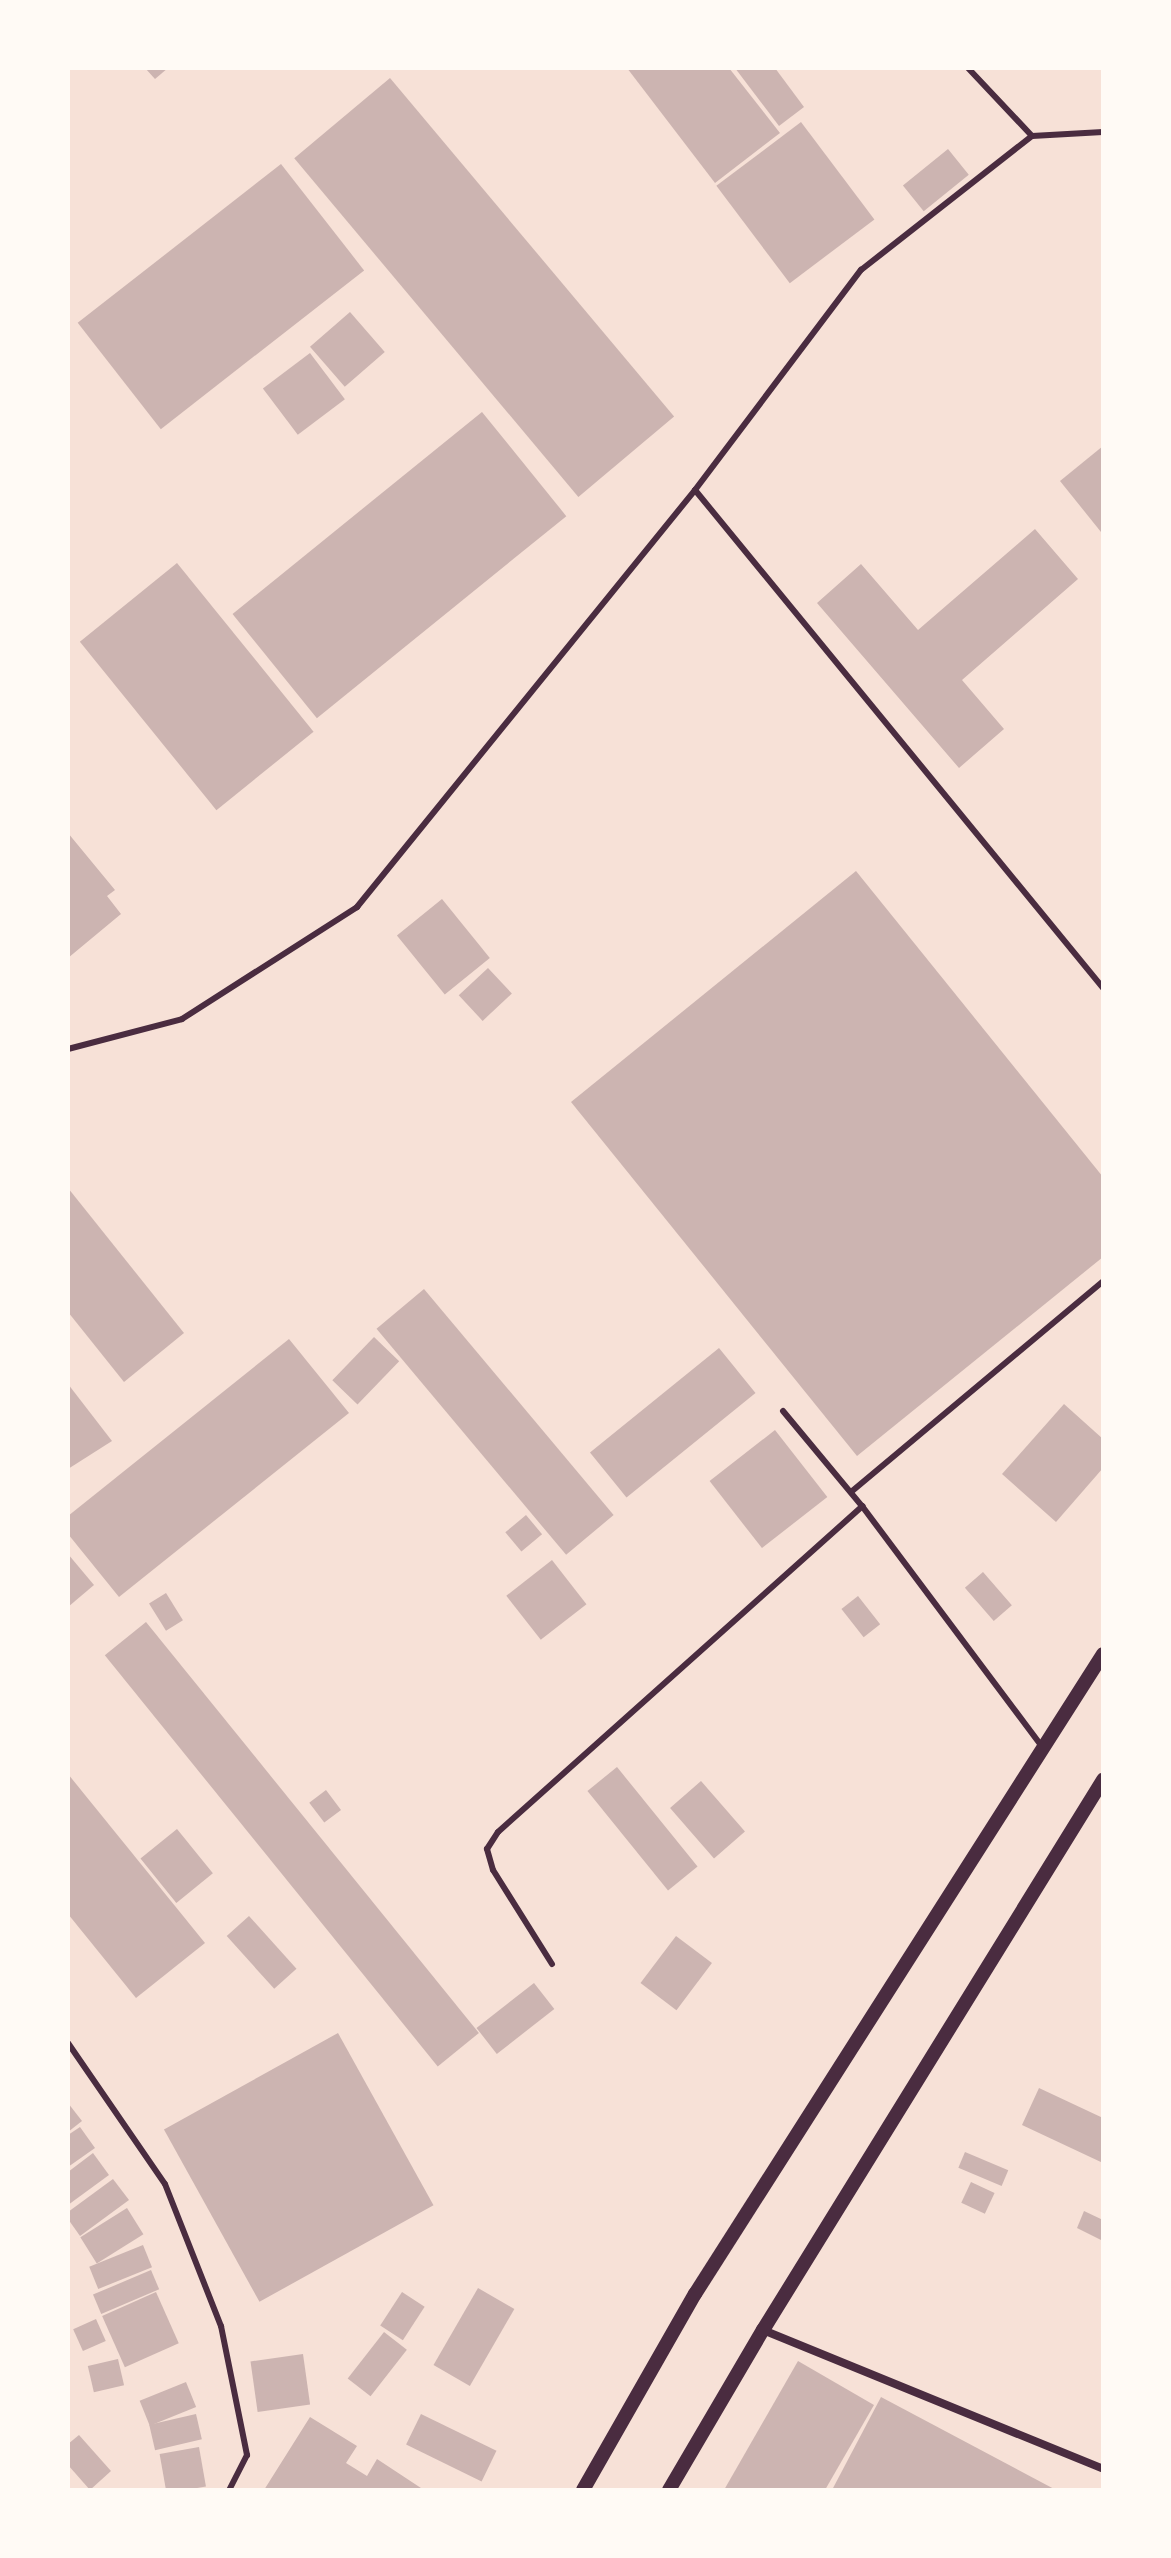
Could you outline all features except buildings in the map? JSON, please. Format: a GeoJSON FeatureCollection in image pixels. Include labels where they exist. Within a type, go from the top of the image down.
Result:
{"type":"FeatureCollection","features":[{"type":"Feature","properties":{"kind":"street"},"geometry":{"type":"LineString","coordinates":[[583,2490],[695,2294],[1103,1654]]}},
{"type":"Feature","properties":{"kind":"street"},"geometry":{"type":"LineString","coordinates":[[669,2490],[763,2330],[1103,1780]]}},
{"type":"Feature","properties":{"kind":"street"},"geometry":{"type":"LineString","coordinates":[[763,2330],[1103,2469]]}},
{"type":"Feature","properties":{"kind":"lane"},"geometry":{"type":"LineString","coordinates":[[968,68],[1032,136]]}},
{"type":"Feature","properties":{"kind":"lane"},"geometry":{"type":"LineString","coordinates":[[68,1049],[182,1019],[357,907],[695,490],[861,270],[1032,136],[1103,132]]}},
{"type":"Feature","properties":{"kind":"lane"},"geometry":{"type":"LineString","coordinates":[[695,490],[1103,988]]}},
{"type":"Feature","properties":{"kind":"lane"},"geometry":{"type":"LineString","coordinates":[[851,1492],[1103,1281]]}},
{"type":"Feature","properties":{"kind":"lane"},"geometry":{"type":"LineString","coordinates":[[783,1411],[862,1506],[1043,1748]]}},
{"type":"Feature","properties":{"kind":"lane"},"geometry":{"type":"LineString","coordinates":[[552,1964],[493,1870],[487,1849],[498,1832],[862,1506]]}},
{"type":"Feature","properties":{"kind":"lane"},"geometry":{"type":"LineString","coordinates":[[68,2043],[165,2184],[221,2326],[247,2455],[229,2490]]}}]}
